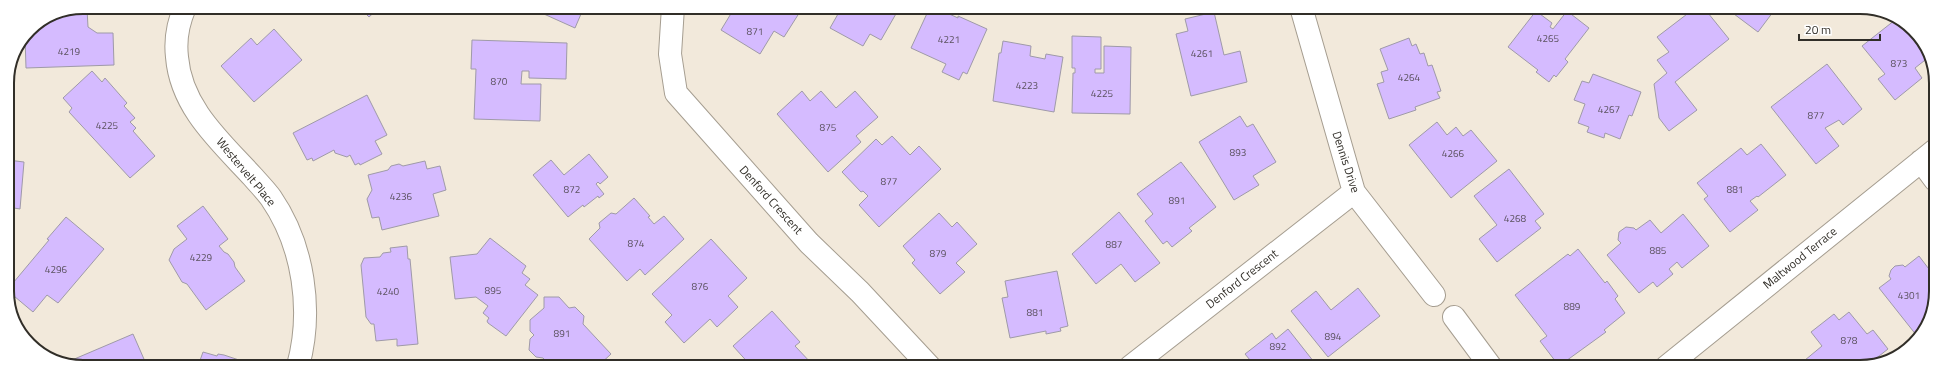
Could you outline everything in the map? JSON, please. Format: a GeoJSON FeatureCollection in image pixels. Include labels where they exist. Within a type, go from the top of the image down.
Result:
{"type":"FeatureCollection","features":[{"type":"Feature","properties":{"kind":"street","name":"Westervelt Place"},"geometry":{"type":"LineString","coordinates":[[182,14],[179,20],[176,45],[178,71],[187,98],[202,120],[271,197],[292,235],[306,298],[305,332],[301,360]]}},
{"type":"Feature","properties":{"kind":"street","name":"Denford Crescent"},"geometry":{"type":"LineString","coordinates":[[673,14],[670,54],[676,93],[809,243],[860,292],[923,360]]}},
{"type":"Feature","properties":{"kind":"street","name":"Dennis Drive"},"geometry":{"type":"LineString","coordinates":[[1303,14],[1354,192],[1434,295]]}},
{"type":"Feature","properties":{"kind":"street","name":"Maltwood Terrace"},"geometry":{"type":"LineString","coordinates":[[1675,360],[1928,156]]}},
{"type":"Feature","properties":{"kind":"street","name":"Denford Crescent"},"geometry":{"type":"LineString","coordinates":[[1139,360],[1354,192]]}},
{"type":"Feature","properties":{"kind":"street"},"geometry":{"type":"LineString","coordinates":[[1454,317],[1486,360]]}},
{"type":"Feature","properties":{"kind":"building"},"geometry":{"type":"Polygon","coordinates":[[[87,14],[88,27],[97,33],[113,33],[114,65],[26,68],[26,45],[34,34],[57,19],[70,15],[87,14]]]}},
{"type":"Feature","properties":{"kind":"building"},"geometry":{"type":"Polygon","coordinates":[[[544,14],[581,14],[575,28],[544,14]]]}},
{"type":"Feature","properties":{"kind":"building"},"geometry":{"type":"Polygon","coordinates":[[[731,14],[799,14],[784,37],[774,31],[760,54],[721,30],[731,14]]]}},
{"type":"Feature","properties":{"kind":"building"},"geometry":{"type":"Polygon","coordinates":[[[838,14],[896,14],[881,40],[870,34],[863,46],[830,28],[838,14]]]}},
{"type":"Feature","properties":{"kind":"building"},"geometry":{"type":"Polygon","coordinates":[[[927,14],[949,14],[958,18],[958,16],[987,29],[967,74],[963,72],[959,80],[942,72],[946,64],[911,48],[927,14]]]}},
{"type":"Feature","properties":{"kind":"building"},"geometry":{"type":"Polygon","coordinates":[[[1206,14],[1214,14],[1224,55],[1240,51],[1247,82],[1191,96],[1176,34],[1188,31],[1185,19],[1206,14]]]}},
{"type":"Feature","properties":{"kind":"building"},"geometry":{"type":"Polygon","coordinates":[[[1534,14],[1540,14],[1552,23],[1550,27],[1553,29],[1565,14],[1571,14],[1589,28],[1565,59],[1568,62],[1556,77],[1554,75],[1549,82],[1536,72],[1538,70],[1508,47],[1534,14]]]}},
{"type":"Feature","properties":{"kind":"building"},"geometry":{"type":"Polygon","coordinates":[[[1687,14],[1709,14],[1729,39],[1675,82],[1697,110],[1669,131],[1659,118],[1654,84],[1667,73],[1657,60],[1669,52],[1657,37],[1687,14]]]}},
{"type":"Feature","properties":{"kind":"building"},"geometry":{"type":"Polygon","coordinates":[[[1734,14],[1772,14],[1758,32],[1734,14]]]}},
{"type":"Feature","properties":{"kind":"building"},"geometry":{"type":"Polygon","coordinates":[[[1892,22],[1909,34],[1920,49],[1925,60],[1915,68],[1922,78],[1895,100],[1878,79],[1885,74],[1862,46],[1892,22]]]}},
{"type":"Feature","properties":{"kind":"building"},"geometry":{"type":"Polygon","coordinates":[[[274,29],[302,60],[254,102],[221,66],[251,38],[257,45],[274,29]]]}},
{"type":"Feature","properties":{"kind":"building"},"geometry":{"type":"Polygon","coordinates":[[[1072,36],[1101,37],[1101,69],[1095,69],[1095,73],[1104,73],[1104,46],[1131,47],[1130,114],[1072,113],[1073,73],[1075,73],[1075,68],[1072,68],[1072,36]]]}},
{"type":"Feature","properties":{"kind":"building"},"geometry":{"type":"Polygon","coordinates":[[[1409,38],[1412,46],[1416,44],[1420,54],[1424,53],[1428,66],[1432,65],[1441,91],[1437,92],[1440,98],[1415,107],[1416,110],[1389,119],[1377,84],[1384,82],[1381,72],[1388,70],[1380,49],[1409,38]]]}},
{"type":"Feature","properties":{"kind":"building"},"geometry":{"type":"Polygon","coordinates":[[[472,40],[567,43],[566,79],[529,78],[529,71],[522,71],[521,84],[541,84],[540,121],[474,119],[476,69],[471,69],[472,40]]]}},
{"type":"Feature","properties":{"kind":"building"},"geometry":{"type":"Polygon","coordinates":[[[1003,41],[1031,46],[1030,56],[1045,59],[1046,54],[1063,57],[1054,112],[993,101],[999,53],[1001,53],[1003,41]]]}},
{"type":"Feature","properties":{"kind":"building"},"geometry":{"type":"Polygon","coordinates":[[[1827,64],[1862,109],[1843,125],[1839,120],[1825,128],[1839,146],[1816,164],[1771,107],[1827,64]]]}},
{"type":"Feature","properties":{"kind":"building"},"geometry":{"type":"Polygon","coordinates":[[[92,71],[102,82],[105,78],[127,103],[124,106],[135,118],[130,122],[136,128],[133,131],[155,156],[130,178],[69,112],[72,108],[63,98],[92,71]]]}},
{"type":"Feature","properties":{"kind":"building"},"geometry":{"type":"Polygon","coordinates":[[[1593,74],[1641,92],[1632,116],[1629,115],[1620,139],[1605,133],[1604,138],[1587,132],[1589,127],[1578,123],[1585,104],[1574,100],[1582,81],[1589,83],[1593,74]]]}},
{"type":"Feature","properties":{"kind":"building"},"geometry":{"type":"Polygon","coordinates":[[[802,91],[810,101],[821,91],[836,108],[855,91],[878,117],[856,136],[861,142],[828,172],[777,114],[802,91]]]}},
{"type":"Feature","properties":{"kind":"building"},"geometry":{"type":"Polygon","coordinates":[[[367,95],[387,135],[375,141],[382,154],[360,165],[359,163],[355,165],[350,155],[347,157],[335,153],[334,150],[313,161],[312,158],[307,160],[293,133],[367,95]]]}},
{"type":"Feature","properties":{"kind":"building"},"geometry":{"type":"Polygon","coordinates":[[[1240,116],[1247,127],[1253,124],[1276,162],[1253,176],[1259,185],[1234,200],[1199,142],[1240,116]]]}},
{"type":"Feature","properties":{"kind":"building"},"geometry":{"type":"Polygon","coordinates":[[[1437,122],[1447,135],[1456,127],[1463,136],[1471,130],[1497,161],[1451,198],[1409,145],[1437,122]]]}},
{"type":"Feature","properties":{"kind":"building"},"geometry":{"type":"Polygon","coordinates":[[[892,136],[910,155],[919,146],[941,169],[879,227],[859,205],[868,196],[863,191],[861,192],[842,172],[876,139],[882,145],[892,136]]]}},
{"type":"Feature","properties":{"kind":"building"},"geometry":{"type":"Polygon","coordinates":[[[1761,144],[1786,175],[1758,197],[1757,196],[1750,201],[1758,210],[1730,232],[1704,199],[1708,196],[1697,183],[1741,148],[1747,155],[1761,144]]]}},
{"type":"Feature","properties":{"kind":"building"},"geometry":{"type":"Polygon","coordinates":[[[589,154],[608,177],[600,184],[598,182],[596,184],[604,194],[599,198],[598,196],[584,207],[583,205],[568,217],[533,175],[551,160],[564,175],[589,154]]]}},
{"type":"Feature","properties":{"kind":"building"},"geometry":{"type":"Polygon","coordinates":[[[14,161],[24,162],[20,209],[14,208],[14,161]]]}},
{"type":"Feature","properties":{"kind":"building"},"geometry":{"type":"Polygon","coordinates":[[[425,161],[427,169],[440,166],[446,190],[433,194],[439,216],[382,230],[379,217],[372,218],[367,199],[372,190],[368,175],[388,170],[391,166],[399,164],[403,166],[425,161]]]}},
{"type":"Feature","properties":{"kind":"building"},"geometry":{"type":"Polygon","coordinates":[[[1181,162],[1216,207],[1189,228],[1192,231],[1172,247],[1167,241],[1163,244],[1145,221],[1153,214],[1137,194],[1181,162]]]}},
{"type":"Feature","properties":{"kind":"building"},"geometry":{"type":"Polygon","coordinates":[[[1509,169],[1544,214],[1535,221],[1541,228],[1497,262],[1479,239],[1497,225],[1474,196],[1509,169]]]}},
{"type":"Feature","properties":{"kind":"building"},"geometry":{"type":"Polygon","coordinates":[[[634,198],[650,216],[648,217],[654,224],[664,216],[684,239],[645,275],[640,269],[627,281],[589,239],[600,228],[599,223],[611,213],[616,214],[634,198]]]}},
{"type":"Feature","properties":{"kind":"building"},"geometry":{"type":"Polygon","coordinates":[[[203,206],[228,239],[219,246],[234,262],[235,267],[245,281],[206,310],[187,284],[182,282],[169,260],[174,249],[187,239],[177,226],[203,206]]]}},
{"type":"Feature","properties":{"kind":"building"},"geometry":{"type":"Polygon","coordinates":[[[1119,212],[1160,263],[1135,282],[1121,264],[1096,284],[1072,254],[1119,212]]]}},
{"type":"Feature","properties":{"kind":"building"},"geometry":{"type":"Polygon","coordinates":[[[939,213],[952,227],[957,222],[977,244],[956,263],[965,272],[940,294],[912,263],[915,260],[903,246],[939,213]]]}},
{"type":"Feature","properties":{"kind":"building"},"geometry":{"type":"Polygon","coordinates":[[[1683,214],[1709,246],[1682,268],[1677,262],[1669,269],[1673,274],[1657,287],[1653,282],[1639,293],[1607,255],[1621,243],[1618,240],[1619,232],[1626,227],[1634,228],[1636,230],[1650,220],[1661,233],[1683,214]]]}},
{"type":"Feature","properties":{"kind":"building"},"geometry":{"type":"Polygon","coordinates":[[[66,217],[104,249],[58,303],[47,295],[33,312],[14,296],[14,282],[49,240],[47,239],[66,217]]]}},
{"type":"Feature","properties":{"kind":"building"},"geometry":{"type":"Polygon","coordinates":[[[490,238],[526,266],[522,273],[530,279],[525,285],[538,295],[506,336],[488,323],[487,321],[489,318],[483,313],[488,306],[476,297],[455,299],[450,257],[477,254],[490,238]]]}},
{"type":"Feature","properties":{"kind":"building"},"geometry":{"type":"Polygon","coordinates":[[[711,239],[747,278],[728,296],[738,307],[717,327],[710,319],[684,343],[665,322],[672,315],[652,294],[711,239]]]}},
{"type":"Feature","properties":{"kind":"building"},"geometry":{"type":"Polygon","coordinates":[[[407,246],[408,259],[410,259],[418,344],[397,346],[397,339],[376,341],[374,324],[371,324],[366,317],[361,265],[364,258],[380,257],[383,253],[391,252],[390,248],[407,246]]]}},
{"type":"Feature","properties":{"kind":"building"},"geometry":{"type":"Polygon","coordinates":[[[1578,249],[1605,283],[1607,281],[1618,296],[1615,299],[1625,313],[1604,330],[1606,332],[1567,360],[1554,360],[1540,341],[1547,336],[1515,295],[1568,254],[1570,256],[1578,249]]]}},
{"type":"Feature","properties":{"kind":"building"},"geometry":{"type":"Polygon","coordinates":[[[1919,256],[1929,269],[1928,300],[1925,313],[1920,325],[1914,333],[1879,288],[1891,279],[1889,276],[1891,270],[1895,266],[1903,265],[1905,267],[1919,256]]]}},
{"type":"Feature","properties":{"kind":"building"},"geometry":{"type":"Polygon","coordinates":[[[1057,271],[1068,326],[1060,328],[1061,331],[1046,334],[1046,331],[1010,338],[1002,298],[1008,297],[1005,281],[1057,271]]]}},
{"type":"Feature","properties":{"kind":"building"},"geometry":{"type":"Polygon","coordinates":[[[1358,288],[1380,316],[1328,357],[1291,311],[1316,291],[1331,310],[1358,288]]]}},
{"type":"Feature","properties":{"kind":"building"},"geometry":{"type":"Polygon","coordinates":[[[544,297],[559,297],[569,308],[575,307],[584,316],[583,324],[611,354],[604,360],[545,360],[543,358],[536,357],[529,350],[530,339],[534,335],[530,331],[530,320],[544,308],[544,297]]]}},
{"type":"Feature","properties":{"kind":"building"},"geometry":{"type":"Polygon","coordinates":[[[772,311],[800,342],[795,346],[808,360],[746,360],[733,346],[772,311]]]}},
{"type":"Feature","properties":{"kind":"building"},"geometry":{"type":"Polygon","coordinates":[[[1849,312],[1867,334],[1873,330],[1888,349],[1873,359],[1805,360],[1822,346],[1811,332],[1834,314],[1839,320],[1849,312]]]}},
{"type":"Feature","properties":{"kind":"building"},"geometry":{"type":"Polygon","coordinates":[[[1288,329],[1312,360],[1250,360],[1245,354],[1272,333],[1276,339],[1288,329]]]}},
{"type":"Feature","properties":{"kind":"building"},"geometry":{"type":"Polygon","coordinates":[[[133,334],[144,360],[83,360],[74,359],[133,334]]]}},
{"type":"Feature","properties":{"kind":"building"},"geometry":{"type":"Polygon","coordinates":[[[203,352],[217,356],[218,354],[224,355],[239,360],[200,360],[203,352]]]}}]}
